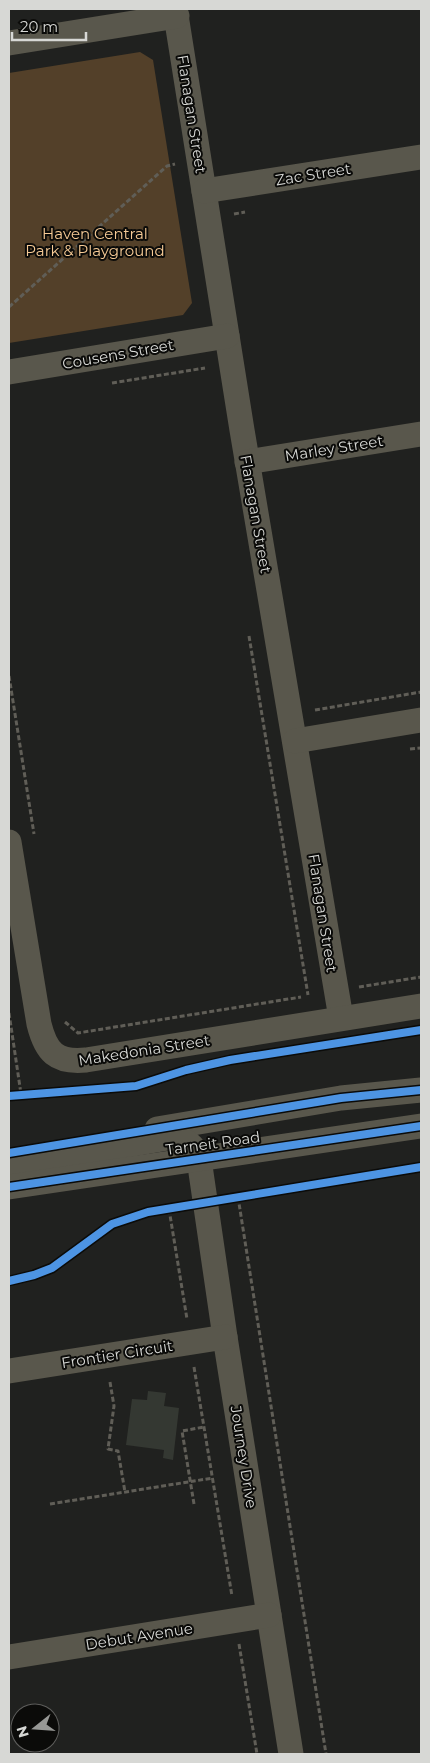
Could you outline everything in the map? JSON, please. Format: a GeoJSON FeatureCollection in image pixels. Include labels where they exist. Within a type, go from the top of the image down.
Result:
{"type":"FeatureCollection","features":[{"type":"Feature","properties":{"kind":"street"},"geometry":{"type":"LineString","coordinates":[[9,43],[176,12]]}},
{"type":"Feature","properties":{"kind":"street","name":"Flanagan Street"},"geometry":{"type":"LineString","coordinates":[[176,12],[227,336],[341,1018]]}},
{"type":"Feature","properties":{"kind":"street","name":"Zac Street"},"geometry":{"type":"LineString","coordinates":[[204,191],[421,157]]}},
{"type":"Feature","properties":{"kind":"street","name":"Cousens Street"},"geometry":{"type":"LineString","coordinates":[[9,372],[227,336]]}},
{"type":"Feature","properties":{"kind":"street","name":"Marley Street"},"geometry":{"type":"LineString","coordinates":[[248,462],[421,434]]}},
{"type":"Feature","properties":{"kind":"street"},"geometry":{"type":"LineString","coordinates":[[295,741],[421,720]]}},
{"type":"Feature","properties":{"kind":"street","name":"Makedonia Street"},"geometry":{"type":"LineString","coordinates":[[9,842],[14,903],[39,1024],[48,1048],[59,1057],[74,1061],[421,1006]]}},
{"type":"Feature","properties":{"kind":"street"},"geometry":{"type":"LineString","coordinates":[[9,1153],[341,1098],[421,1090]]}},
{"type":"Feature","properties":{"kind":"street"},"geometry":{"type":"LineString","coordinates":[[199,1159],[201,1141],[210,1132],[239,1115]]}},
{"type":"Feature","properties":{"kind":"street","name":"Tarneit Road"},"geometry":{"type":"LineString","coordinates":[[9,1187],[421,1126]]}},
{"type":"Feature","properties":{"kind":"street"},"geometry":{"type":"LineString","coordinates":[[9,1166],[173,1137],[188,1141],[195,1148],[199,1159]]}},
{"type":"Feature","properties":{"kind":"street","name":"Journey Drive"},"geometry":{"type":"LineString","coordinates":[[199,1159],[224,1337],[291,1754]]}},
{"type":"Feature","properties":{"kind":"street","name":"Frontier Circuit"},"geometry":{"type":"LineString","coordinates":[[9,1371],[224,1337]]}},
{"type":"Feature","properties":{"kind":"street","name":"Debut Avenue"},"geometry":{"type":"LineString","coordinates":[[9,1657],[269,1615]]}},
{"type":"Feature","properties":{"kind":"path"},"geometry":{"type":"LineString","coordinates":[[9,307],[167,166],[199,160]]}},
{"type":"Feature","properties":{"kind":"path"},"geometry":{"type":"LineString","coordinates":[[201,340],[206,377]]}},
{"type":"Feature","properties":{"kind":"path"},"geometry":{"type":"LineString","coordinates":[[248,631],[308,995]]}},
{"type":"Feature","properties":{"kind":"path"},"geometry":{"type":"LineString","coordinates":[[315,710],[421,692]]}},
{"type":"Feature","properties":{"kind":"path"},"geometry":{"type":"LineString","coordinates":[[10,1029],[63,1020],[78,1033],[301,996]]}},
{"type":"Feature","properties":{"kind":"path"},"geometry":{"type":"LineString","coordinates":[[9,1013],[18,1095],[30,1094]]}},
{"type":"Feature","properties":{"kind":"path"},"geometry":{"type":"LineString","coordinates":[[248,1196],[166,1209],[191,1342],[257,1754]]}},
{"type":"Feature","properties":{"kind":"path"},"geometry":{"type":"LineString","coordinates":[[238,1198],[326,1754]]}},
{"type":"Feature","properties":{"kind":"path"},"geometry":{"type":"LineString","coordinates":[[110,1382],[114,1406],[108,1449],[118,1451],[125,1492]]}},
{"type":"Feature","properties":{"kind":"path"},"geometry":{"type":"LineString","coordinates":[[194,1504],[182,1430],[204,1427]]}},
{"type":"Feature","properties":{"kind":"path"},"geometry":{"type":"LineString","coordinates":[[50,1504],[213,1478]]}},
{"type":"Feature","properties":{"kind":"green space","name":"Haven Central Park & Playground"},"geometry":{"type":"Polygon","coordinates":[[[140,52],[153,60],[192,303],[183,315],[9,343],[9,73],[140,52]]]}},
{"type":"Feature","properties":{"kind":"building"},"geometry":{"type":"Polygon","coordinates":[[[148,1391],[166,1393],[164,1406],[179,1408],[173,1460],[163,1458],[164,1450],[126,1445],[132,1399],[147,1400],[148,1391]]]}},
{"type":"Feature","properties":{"kind":"cycle path"},"geometry":{"type":"LineString","coordinates":[[9,1096],[136,1086],[186,1070],[230,1060],[421,1030]]}},
{"type":"Feature","properties":{"kind":"cycle path"},"geometry":{"type":"LineString","coordinates":[[9,1153],[341,1098],[421,1090]]}},
{"type":"Feature","properties":{"kind":"cycle path"},"geometry":{"type":"LineString","coordinates":[[9,1187],[421,1126]]}},
{"type":"Feature","properties":{"kind":"cycle path"},"geometry":{"type":"LineString","coordinates":[[9,1281],[52,1268],[112,1224],[148,1212],[421,1167]]}}]}
